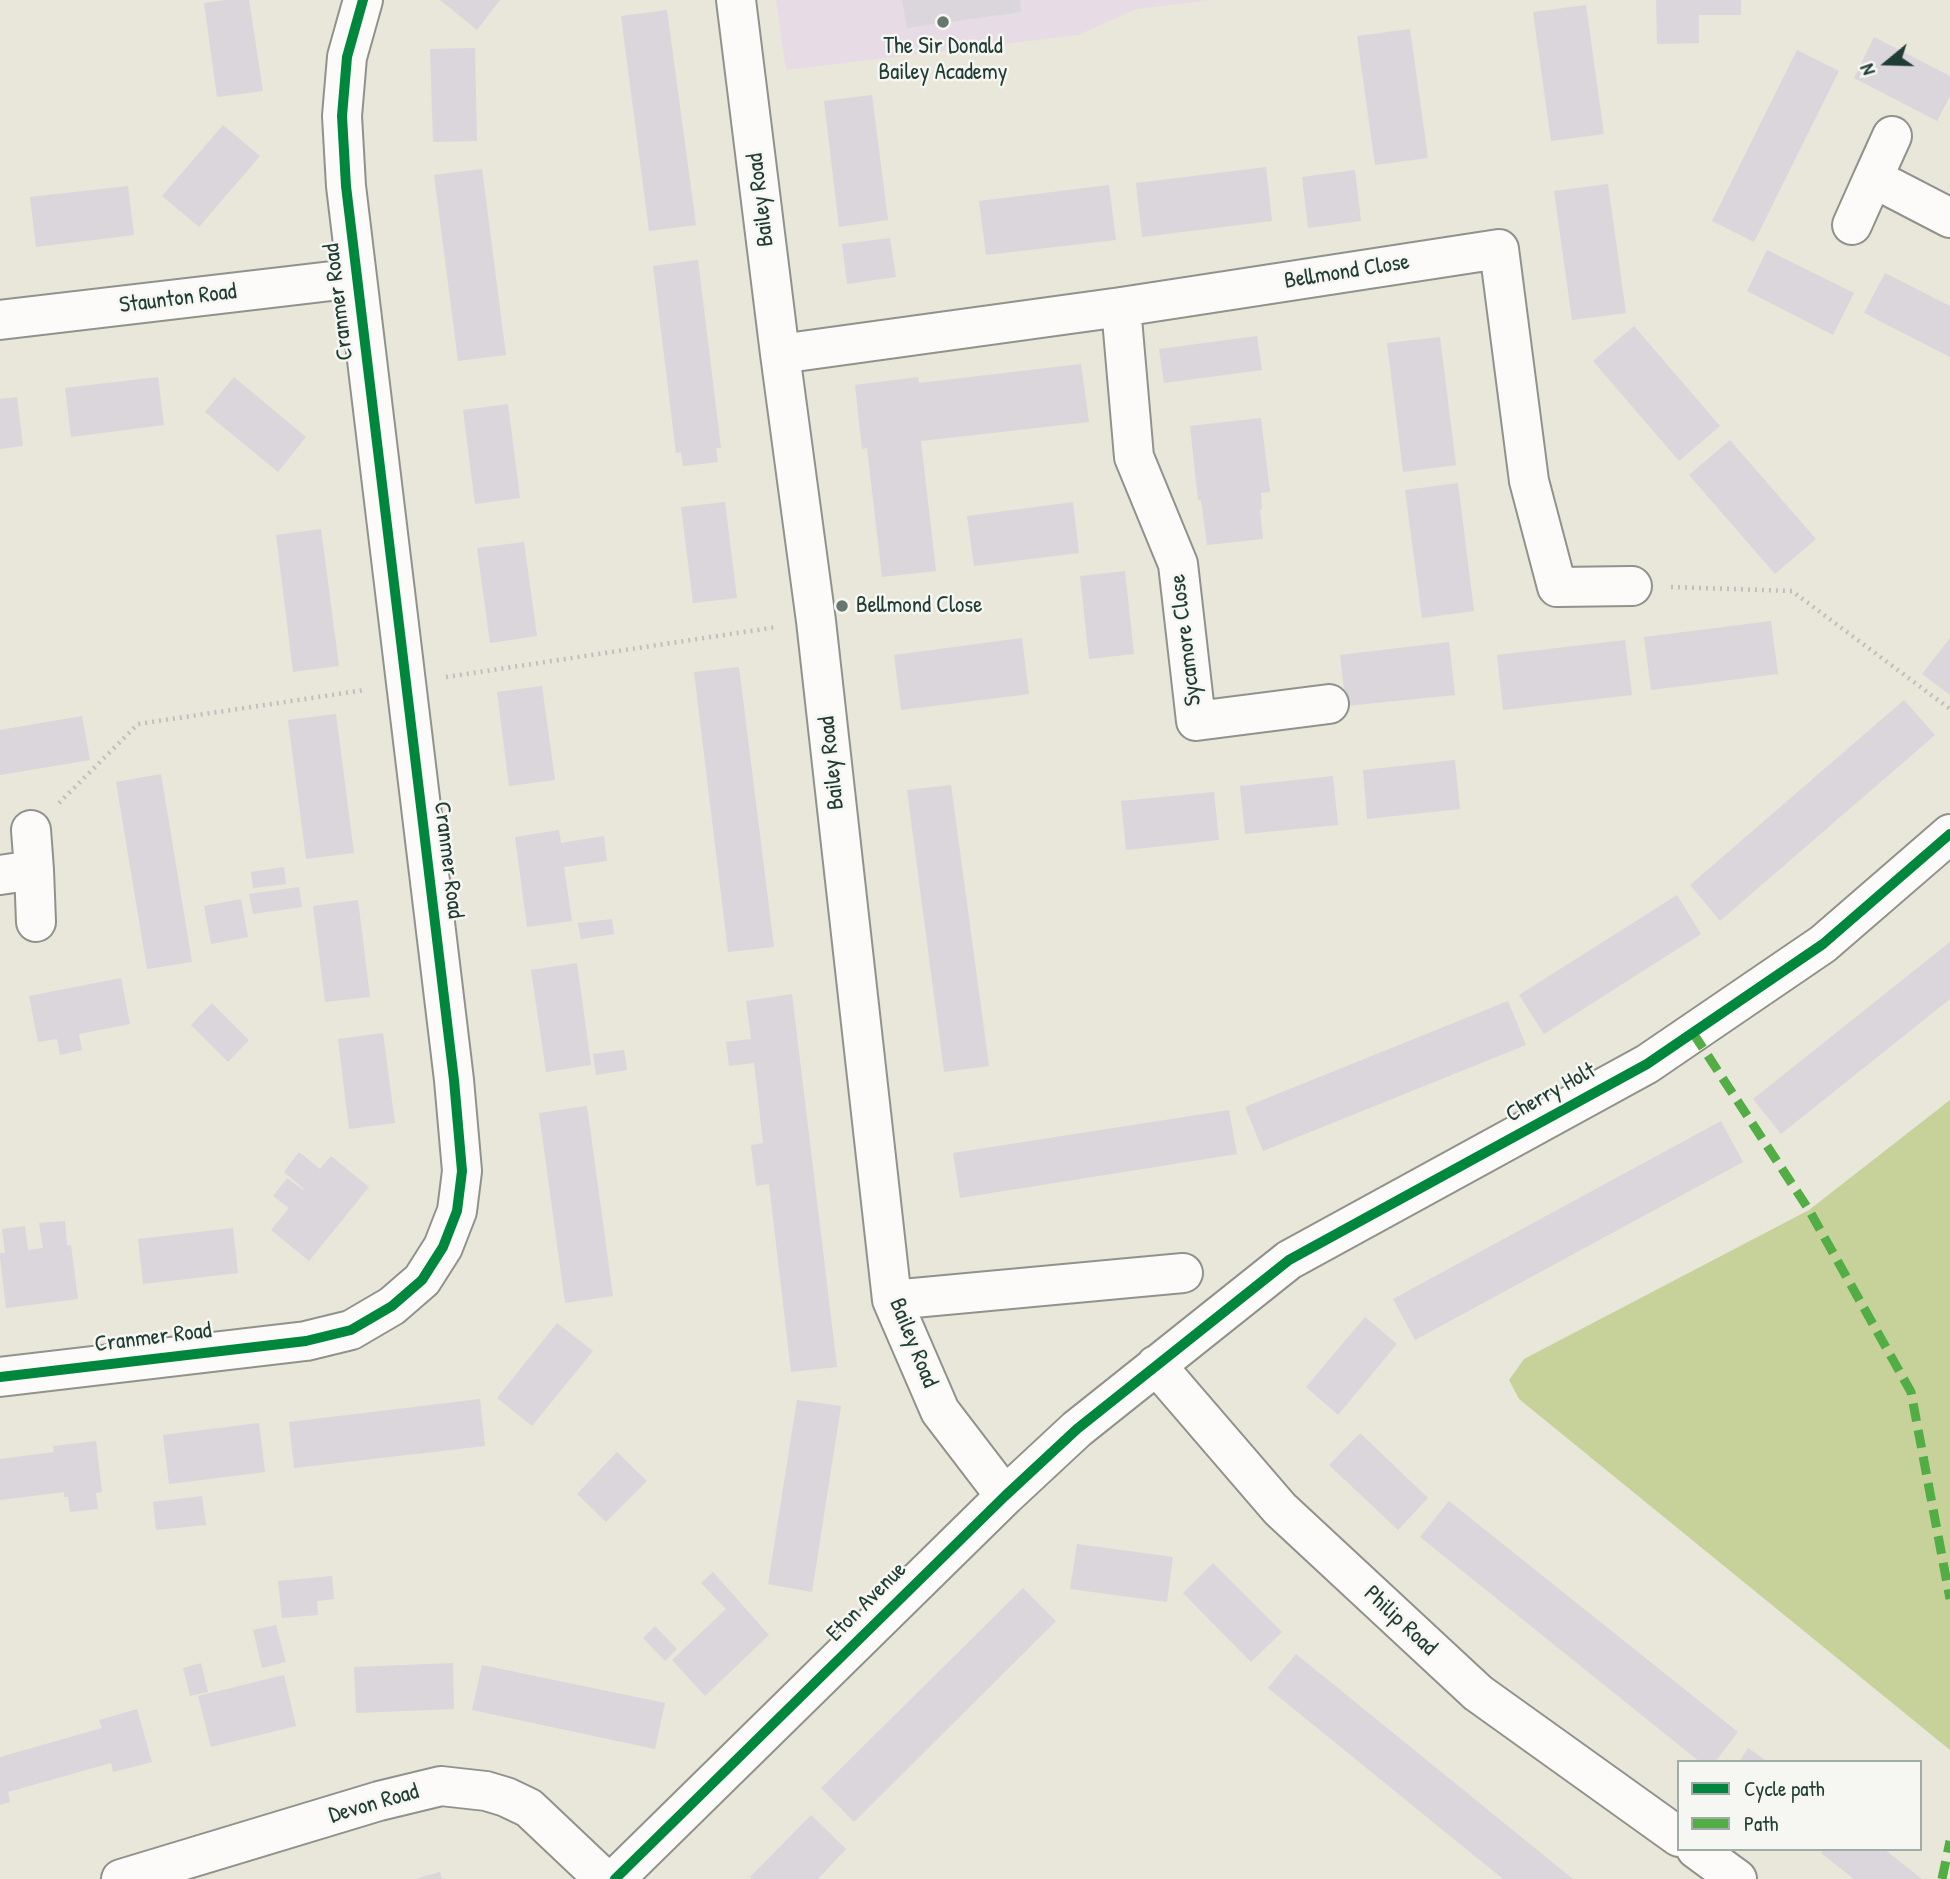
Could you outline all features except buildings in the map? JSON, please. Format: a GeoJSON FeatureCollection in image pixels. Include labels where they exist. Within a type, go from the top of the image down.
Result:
{"type":"FeatureCollection","features":[{"type":"Feature","properties":{"kind":"street","name":"Cranmer Road"},"geometry":{"type":"LineString","coordinates":[[0,1377],[306,1341],[352,1330],[392,1306],[422,1280],[443,1247],[457,1212],[462,1171],[454,1080],[346,186],[342,116],[347,57],[363,0]]}},
{"type":"Feature","properties":{"kind":"street","name":"Bailey Road"},"geometry":{"type":"LineString","coordinates":[[736,0],[816,621],[892,1300],[940,1411],[1005,1496]]}},
{"type":"Feature","properties":{"kind":"street"},"geometry":{"type":"LineString","coordinates":[[1852,225],[1892,136]]}},
{"type":"Feature","properties":{"kind":"street"},"geometry":{"type":"LineString","coordinates":[[1873,178],[1950,218]]}},
{"type":"Feature","properties":{"kind":"street","name":"Bellmond Close"},"geometry":{"type":"LineString","coordinates":[[780,354],[1121,307],[1499,249],[1529,481],[1557,587],[1632,586]]}},
{"type":"Feature","properties":{"kind":"street","name":"Staunton Road"},"geometry":{"type":"LineString","coordinates":[[0,320],[357,278]]}},
{"type":"Feature","properties":{"kind":"street","name":"Sycamore Close"},"geometry":{"type":"LineString","coordinates":[[1121,307],[1134,457],[1178,564],[1196,721],[1329,704]]}},
{"type":"Feature","properties":{"kind":"street"},"geometry":{"type":"LineString","coordinates":[[31,830],[17,872],[36,922]]}},
{"type":"Feature","properties":{"kind":"street","name":"Cherry Holt"},"geometry":{"type":"LineString","coordinates":[[1156,1365],[1289,1260],[1658,1056],[1823,944],[1950,834]]}},
{"type":"Feature","properties":{"kind":"street"},"geometry":{"type":"LineString","coordinates":[[892,1300],[1182,1273]]}},
{"type":"Feature","properties":{"kind":"street","name":"Eton Avenue"},"geometry":{"type":"LineString","coordinates":[[615,1879],[1005,1496],[1077,1429],[1156,1365]]}},
{"type":"Feature","properties":{"kind":"street","name":"Philip Road"},"geometry":{"type":"LineString","coordinates":[[1156,1365],[1280,1510],[1478,1693],[1677,1836]]}},
{"type":"Feature","properties":{"kind":"street","name":"Devon Road"},"geometry":{"type":"LineString","coordinates":[[121,1879],[379,1801],[441,1786],[486,1791],[529,1808],[604,1879]]}},
{"type":"Feature","properties":{"kind":"street"},"geometry":{"type":"LineString","coordinates":[[1699,1851],[1737,1879]]}},
{"type":"Feature","properties":{"kind":"path"},"geometry":{"type":"LineString","coordinates":[[1632,586],[1792,592],[1950,709]]}},
{"type":"Feature","properties":{"kind":"path"},"geometry":{"type":"LineString","coordinates":[[31,830],[138,724],[816,621]]}},
{"type":"Feature","properties":{"kind":"shaded area","name":"The Sir Donald Bailey Academy"},"geometry":{"type":"Polygon","coordinates":[[[776,0],[1211,0],[1136,9],[1078,35],[786,70],[776,0]]]}},
{"type":"Feature","properties":{"kind":"green space"},"geometry":{"type":"Polygon","coordinates":[[[1950,1100],[1950,1750],[1519,1399],[1509,1380],[1524,1359],[1809,1210],[1950,1100]]]}},
{"type":"Feature","properties":{"kind":"marked path"},"geometry":{"type":"LineString","coordinates":[[1693,1033],[1809,1210],[1911,1392],[1950,1599]]}},
{"type":"Feature","properties":{"kind":"marked path"},"geometry":{"type":"LineString","coordinates":[[1942,1879],[1950,1841]]}},
{"type":"Feature","properties":{"kind":"cycle path"},"geometry":{"type":"LineString","coordinates":[[0,1377],[306,1341],[351,1330],[392,1306],[422,1280],[443,1247],[457,1211],[462,1171],[454,1080],[346,186],[342,116],[347,57],[363,0]]}},
{"type":"Feature","properties":{"kind":"cycle path"},"geometry":{"type":"LineString","coordinates":[[615,1879],[1005,1496],[1077,1429],[1289,1260],[1647,1064],[1823,944],[1950,834]]}},
{"type":"Feature","properties":{"kind":"place","name":"The Sir Donald Bailey Academy"},"geometry":{"type":"Point","coordinates":[943,22]}},
{"type":"Feature","properties":{"kind":"place","name":"Bellmond Close"},"geometry":{"type":"Point","coordinates":[842,606]}}]}
